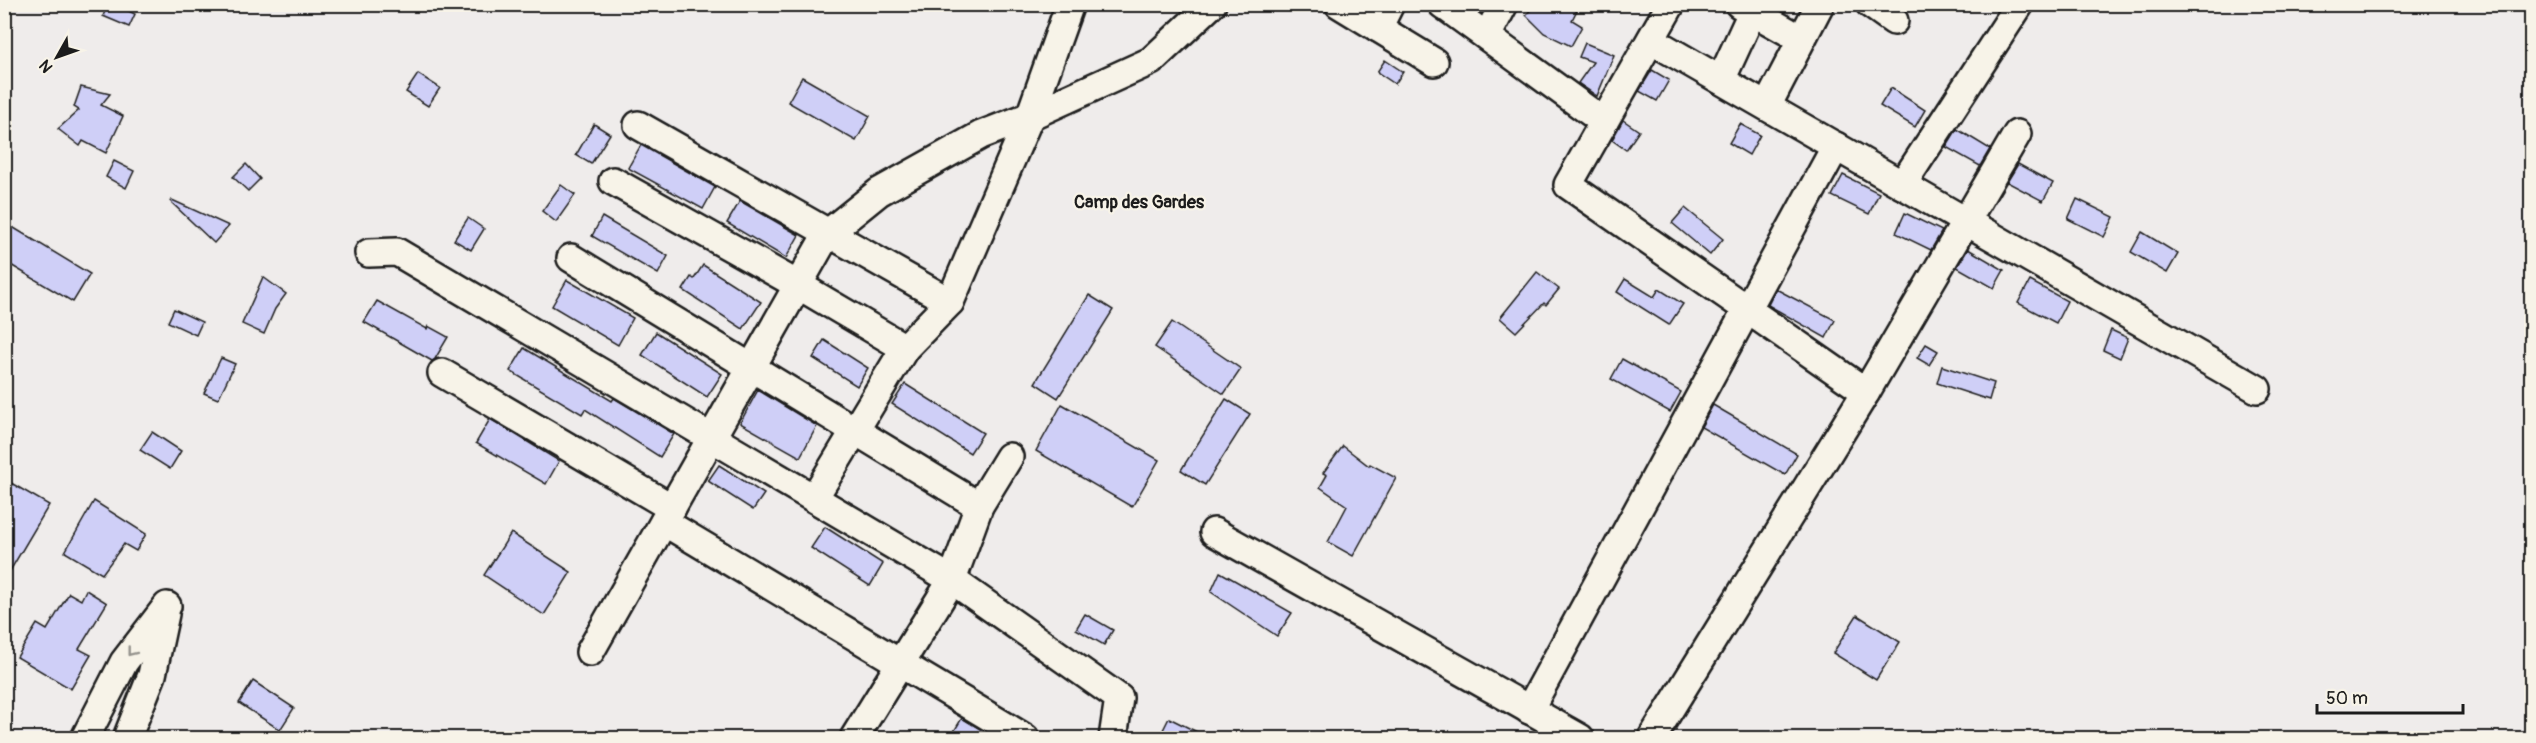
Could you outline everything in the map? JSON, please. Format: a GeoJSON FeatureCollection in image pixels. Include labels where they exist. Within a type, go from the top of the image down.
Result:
{"type":"FeatureCollection","features":[{"type":"Feature","properties":{"kind":"street"},"geometry":{"type":"LineString","coordinates":[[814,498],[905,348],[950,302],[1030,116],[1070,4]]}},
{"type":"Feature","properties":{"kind":"street"},"geometry":{"type":"LineString","coordinates":[[590,652],[827,234],[879,192],[981,135],[1030,116],[1151,61],[1212,4]]}},
{"type":"Feature","properties":{"kind":"street"},"geometry":{"type":"LineString","coordinates":[[1340,4],[1384,16],[1434,62]]}},
{"type":"Feature","properties":{"kind":"street"},"geometry":{"type":"LineString","coordinates":[[1442,4],[1604,122]]}},
{"type":"Feature","properties":{"kind":"street"},"geometry":{"type":"LineString","coordinates":[[1487,36],[1504,4]]}},
{"type":"Feature","properties":{"kind":"street"},"geometry":{"type":"LineString","coordinates":[[1671,4],[1568,185],[1866,392]]}},
{"type":"Feature","properties":{"kind":"street"},"geometry":{"type":"LineString","coordinates":[[1767,106],[1820,4]]}},
{"type":"Feature","properties":{"kind":"street"},"geometry":{"type":"LineString","coordinates":[[1869,4],[1894,21]]}},
{"type":"Feature","properties":{"kind":"street"},"geometry":{"type":"LineString","coordinates":[[1720,80],[1749,7],[1801,39]]}},
{"type":"Feature","properties":{"kind":"street"},"geometry":{"type":"LineString","coordinates":[[1902,185],[2008,9]]}},
{"type":"Feature","properties":{"kind":"street"},"geometry":{"type":"LineString","coordinates":[[1651,40],[2257,389]]}},
{"type":"Feature","properties":{"kind":"street"},"geometry":{"type":"LineString","coordinates":[[638,125],[950,302]]}},
{"type":"Feature","properties":{"kind":"street"},"geometry":{"type":"LineString","coordinates":[[1652,738],[1866,392],[2017,134]]}},
{"type":"Feature","properties":{"kind":"street"},"geometry":{"type":"LineString","coordinates":[[1529,710],[1836,146]]}},
{"type":"Feature","properties":{"kind":"street"},"geometry":{"type":"LineString","coordinates":[[614,181],[905,348]]}},
{"type":"Feature","properties":{"kind":"street"},"geometry":{"type":"LineString","coordinates":[[369,253],[398,252],[952,580],[1119,698],[1113,738]]}},
{"type":"Feature","properties":{"kind":"street"},"geometry":{"type":"LineString","coordinates":[[571,258],[979,506]]}},
{"type":"Feature","properties":{"kind":"street"},"geometry":{"type":"LineString","coordinates":[[442,374],[899,663],[1025,738]]}},
{"type":"Feature","properties":{"kind":"street"},"geometry":{"type":"LineString","coordinates":[[854,738],[952,580],[979,506],[1009,457]]}},
{"type":"Feature","properties":{"kind":"street"},"geometry":{"type":"LineString","coordinates":[[1214,532],[1580,738]]}},
{"type":"Feature","properties":{"kind":"street"},"geometry":{"type":"LineString","coordinates":[[85,738],[124,662],[167,606],[152,675],[127,738]]}},
{"type":"Feature","properties":{"kind":"building"},"geometry":{"type":"Polygon","coordinates":[[[108,4],[114,4],[135,14],[129,27],[103,16],[108,4]]]}},
{"type":"Feature","properties":{"kind":"building"},"geometry":{"type":"Polygon","coordinates":[[[1536,4],[1580,4],[1572,20],[1582,26],[1571,46],[1544,33],[1526,15],[1536,4]]]}},
{"type":"Feature","properties":{"kind":"building"},"geometry":{"type":"Polygon","coordinates":[[[1585,43],[1614,55],[1597,96],[1578,83],[1593,62],[1579,57],[1585,43]]]}},
{"type":"Feature","properties":{"kind":"building"},"geometry":{"type":"Polygon","coordinates":[[[1385,60],[1403,72],[1395,84],[1377,72],[1385,60]]]}},
{"type":"Feature","properties":{"kind":"building"},"geometry":{"type":"Polygon","coordinates":[[[1652,70],[1669,80],[1657,101],[1639,91],[1652,70]]]}},
{"type":"Feature","properties":{"kind":"building"},"geometry":{"type":"Polygon","coordinates":[[[418,74],[440,88],[428,106],[406,92],[418,74]]]}},
{"type":"Feature","properties":{"kind":"building"},"geometry":{"type":"Polygon","coordinates":[[[802,77],[870,116],[856,141],[788,102],[802,77]]]}},
{"type":"Feature","properties":{"kind":"building"},"geometry":{"type":"Polygon","coordinates":[[[81,87],[110,94],[101,105],[123,116],[106,153],[83,141],[80,146],[58,129],[79,110],[74,107],[81,87]]]}},
{"type":"Feature","properties":{"kind":"building"},"geometry":{"type":"Polygon","coordinates":[[[1891,88],[1925,110],[1915,127],[1880,106],[1891,88]]]}},
{"type":"Feature","properties":{"kind":"building"},"geometry":{"type":"Polygon","coordinates":[[[1623,120],[1639,131],[1626,150],[1612,140],[1623,120]]]}},
{"type":"Feature","properties":{"kind":"building"},"geometry":{"type":"Polygon","coordinates":[[[594,124],[610,134],[591,164],[576,155],[594,124]]]}},
{"type":"Feature","properties":{"kind":"building"},"geometry":{"type":"Polygon","coordinates":[[[1740,124],[1760,135],[1749,155],[1729,143],[1740,124]]]}},
{"type":"Feature","properties":{"kind":"building"},"geometry":{"type":"Polygon","coordinates":[[[1957,129],[1990,149],[1980,166],[1946,147],[1957,129]]]}},
{"type":"Feature","properties":{"kind":"building"},"geometry":{"type":"Polygon","coordinates":[[[641,145],[715,187],[703,209],[628,168],[641,145]]]}},
{"type":"Feature","properties":{"kind":"building"},"geometry":{"type":"Polygon","coordinates":[[[114,161],[134,171],[126,188],[106,177],[114,161]]]}},
{"type":"Feature","properties":{"kind":"building"},"geometry":{"type":"Polygon","coordinates":[[[246,164],[260,179],[248,191],[233,177],[246,164]]]}},
{"type":"Feature","properties":{"kind":"building"},"geometry":{"type":"Polygon","coordinates":[[[2018,164],[2053,183],[2043,201],[2007,182],[2018,164]]]}},
{"type":"Feature","properties":{"kind":"building"},"geometry":{"type":"Polygon","coordinates":[[[1843,175],[1879,193],[1869,214],[1832,196],[1843,175]]]}},
{"type":"Feature","properties":{"kind":"building"},"geometry":{"type":"Polygon","coordinates":[[[561,185],[575,195],[556,222],[542,211],[561,185]]]}},
{"type":"Feature","properties":{"kind":"building"},"geometry":{"type":"Polygon","coordinates":[[[2077,199],[2114,217],[2104,237],[2068,219],[2077,199]]]}},
{"type":"Feature","properties":{"kind":"building"},"geometry":{"type":"Polygon","coordinates":[[[172,200],[229,226],[214,243],[171,202],[172,200]]]}},
{"type":"Feature","properties":{"kind":"building"},"geometry":{"type":"Polygon","coordinates":[[[740,201],[799,235],[786,258],[727,223],[740,201]]]}},
{"type":"Feature","properties":{"kind":"building"},"geometry":{"type":"Polygon","coordinates":[[[1685,208],[1723,239],[1710,255],[1672,223],[1685,208]]]}},
{"type":"Feature","properties":{"kind":"building"},"geometry":{"type":"Polygon","coordinates":[[[1905,213],[1942,231],[1931,250],[1896,233],[1905,213]]]}},
{"type":"Feature","properties":{"kind":"building"},"geometry":{"type":"Polygon","coordinates":[[[602,217],[668,256],[658,274],[592,236],[602,217]]]}},
{"type":"Feature","properties":{"kind":"building"},"geometry":{"type":"Polygon","coordinates":[[[468,218],[484,229],[471,250],[454,240],[468,218]]]}},
{"type":"Feature","properties":{"kind":"building"},"geometry":{"type":"Polygon","coordinates":[[[4,222],[90,274],[73,302],[4,261],[4,222]]]}},
{"type":"Feature","properties":{"kind":"building"},"geometry":{"type":"Polygon","coordinates":[[[2142,232],[2178,254],[2167,273],[2131,252],[2142,232]]]}},
{"type":"Feature","properties":{"kind":"building"},"geometry":{"type":"Polygon","coordinates":[[[1968,249],[2004,270],[1994,288],[1957,267],[1968,249]]]}},
{"type":"Feature","properties":{"kind":"building"},"geometry":{"type":"Polygon","coordinates":[[[703,265],[761,302],[743,329],[683,290],[691,277],[694,279],[703,265]]]}},
{"type":"Feature","properties":{"kind":"building"},"geometry":{"type":"Polygon","coordinates":[[[1537,272],[1559,289],[1546,305],[1544,303],[1516,332],[1500,318],[1537,272]]]}},
{"type":"Feature","properties":{"kind":"building"},"geometry":{"type":"Polygon","coordinates":[[[263,277],[286,294],[275,309],[264,334],[242,324],[263,277]]]}},
{"type":"Feature","properties":{"kind":"building"},"geometry":{"type":"Polygon","coordinates":[[[1625,279],[1654,297],[1659,289],[1683,304],[1669,325],[1617,292],[1625,279]]]}},
{"type":"Feature","properties":{"kind":"building"},"geometry":{"type":"Polygon","coordinates":[[[567,280],[633,318],[618,345],[552,306],[567,280]]]}},
{"type":"Feature","properties":{"kind":"building"},"geometry":{"type":"Polygon","coordinates":[[[2030,281],[2067,301],[2056,323],[2018,303],[2030,281]]]}},
{"type":"Feature","properties":{"kind":"building"},"geometry":{"type":"Polygon","coordinates":[[[1776,289],[1835,320],[1826,338],[1768,305],[1776,289]]]}},
{"type":"Feature","properties":{"kind":"building"},"geometry":{"type":"Polygon","coordinates":[[[1089,295],[1113,310],[1058,398],[1035,383],[1089,295]]]}},
{"type":"Feature","properties":{"kind":"building"},"geometry":{"type":"Polygon","coordinates":[[[377,301],[427,329],[428,326],[448,337],[435,359],[432,361],[364,322],[377,301]]]}},
{"type":"Feature","properties":{"kind":"building"},"geometry":{"type":"Polygon","coordinates":[[[174,309],[202,322],[196,335],[168,322],[174,309]]]}},
{"type":"Feature","properties":{"kind":"building"},"geometry":{"type":"Polygon","coordinates":[[[1172,322],[1241,369],[1224,394],[1155,347],[1172,322]]]}},
{"type":"Feature","properties":{"kind":"building"},"geometry":{"type":"Polygon","coordinates":[[[2111,330],[2128,338],[2120,358],[2103,350],[2111,330]]]}},
{"type":"Feature","properties":{"kind":"building"},"geometry":{"type":"Polygon","coordinates":[[[656,332],[722,374],[707,397],[642,355],[656,332]]]}},
{"type":"Feature","properties":{"kind":"building"},"geometry":{"type":"Polygon","coordinates":[[[824,340],[868,368],[857,386],[813,358],[824,340]]]}},
{"type":"Feature","properties":{"kind":"building"},"geometry":{"type":"Polygon","coordinates":[[[1926,344],[1938,351],[1929,365],[1917,358],[1926,344]]]}},
{"type":"Feature","properties":{"kind":"building"},"geometry":{"type":"Polygon","coordinates":[[[524,348],[612,401],[614,398],[674,434],[660,457],[585,409],[582,414],[510,371],[524,348]]]}},
{"type":"Feature","properties":{"kind":"building"},"geometry":{"type":"Polygon","coordinates":[[[221,358],[235,364],[218,399],[204,393],[221,358]]]}},
{"type":"Feature","properties":{"kind":"building"},"geometry":{"type":"Polygon","coordinates":[[[1622,359],[1681,392],[1670,412],[1611,379],[1622,359]]]}},
{"type":"Feature","properties":{"kind":"building"},"geometry":{"type":"Polygon","coordinates":[[[1942,366],[1994,383],[1989,400],[1937,383],[1942,366]]]}},
{"type":"Feature","properties":{"kind":"building"},"geometry":{"type":"Polygon","coordinates":[[[905,384],[983,433],[970,453],[892,404],[905,384]]]}},
{"type":"Feature","properties":{"kind":"building"},"geometry":{"type":"Polygon","coordinates":[[[758,390],[817,426],[800,457],[740,423],[758,390]]]}},
{"type":"Feature","properties":{"kind":"building"},"geometry":{"type":"Polygon","coordinates":[[[1226,399],[1250,414],[1205,485],[1181,470],[1226,399]]]}},
{"type":"Feature","properties":{"kind":"building"},"geometry":{"type":"Polygon","coordinates":[[[1062,404],[1159,460],[1132,507],[1036,451],[1062,404]]]}},
{"type":"Feature","properties":{"kind":"building"},"geometry":{"type":"Polygon","coordinates":[[[1713,405],[1797,454],[1785,475],[1701,427],[1713,405]]]}},
{"type":"Feature","properties":{"kind":"building"},"geometry":{"type":"Polygon","coordinates":[[[490,419],[559,461],[546,484],[476,443],[490,419]]]}},
{"type":"Feature","properties":{"kind":"building"},"geometry":{"type":"Polygon","coordinates":[[[152,432],[181,451],[170,469],[140,450],[152,432]]]}},
{"type":"Feature","properties":{"kind":"building"},"geometry":{"type":"Polygon","coordinates":[[[1343,446],[1369,466],[1370,464],[1396,478],[1353,556],[1328,542],[1347,506],[1320,487],[1327,475],[1323,473],[1343,446]]]}},
{"type":"Feature","properties":{"kind":"building"},"geometry":{"type":"Polygon","coordinates":[[[719,465],[764,494],[753,510],[708,481],[719,465]]]}},
{"type":"Feature","properties":{"kind":"building"},"geometry":{"type":"Polygon","coordinates":[[[11,483],[49,505],[4,581],[4,495],[11,483]]]}},
{"type":"Feature","properties":{"kind":"building"},"geometry":{"type":"Polygon","coordinates":[[[94,501],[146,534],[136,551],[124,544],[102,574],[65,552],[94,501]]]}},
{"type":"Feature","properties":{"kind":"building"},"geometry":{"type":"Polygon","coordinates":[[[825,527],[883,564],[870,586],[811,548],[825,527]]]}},
{"type":"Feature","properties":{"kind":"building"},"geometry":{"type":"Polygon","coordinates":[[[511,533],[571,572],[544,615],[484,575],[511,533]]]}},
{"type":"Feature","properties":{"kind":"building"},"geometry":{"type":"Polygon","coordinates":[[[1220,572],[1292,613],[1277,636],[1211,592],[1220,572]]]}},
{"type":"Feature","properties":{"kind":"building"},"geometry":{"type":"Polygon","coordinates":[[[86,590],[107,603],[79,649],[91,655],[71,689],[17,657],[37,624],[47,630],[69,593],[81,600],[86,590]]]}},
{"type":"Feature","properties":{"kind":"building"},"geometry":{"type":"Polygon","coordinates":[[[1085,614],[1113,630],[1104,645],[1076,629],[1085,614]]]}},
{"type":"Feature","properties":{"kind":"building"},"geometry":{"type":"Polygon","coordinates":[[[1857,615],[1900,642],[1876,680],[1833,653],[1857,615]]]}},
{"type":"Feature","properties":{"kind":"building"},"geometry":{"type":"Polygon","coordinates":[[[253,681],[294,708],[280,730],[239,703],[253,681]]]}},
{"type":"Feature","properties":{"kind":"building"},"geometry":{"type":"Polygon","coordinates":[[[962,718],[995,738],[950,738],[962,718]]]}},
{"type":"Feature","properties":{"kind":"building"},"geometry":{"type":"Polygon","coordinates":[[[1169,718],[1209,738],[1159,738],[1169,718]]]}},
{"type":"Feature","properties":{"kind":"district","name":"Camp des Gardes"},"geometry":{"type":"Point","coordinates":[1139,202]}}]}
